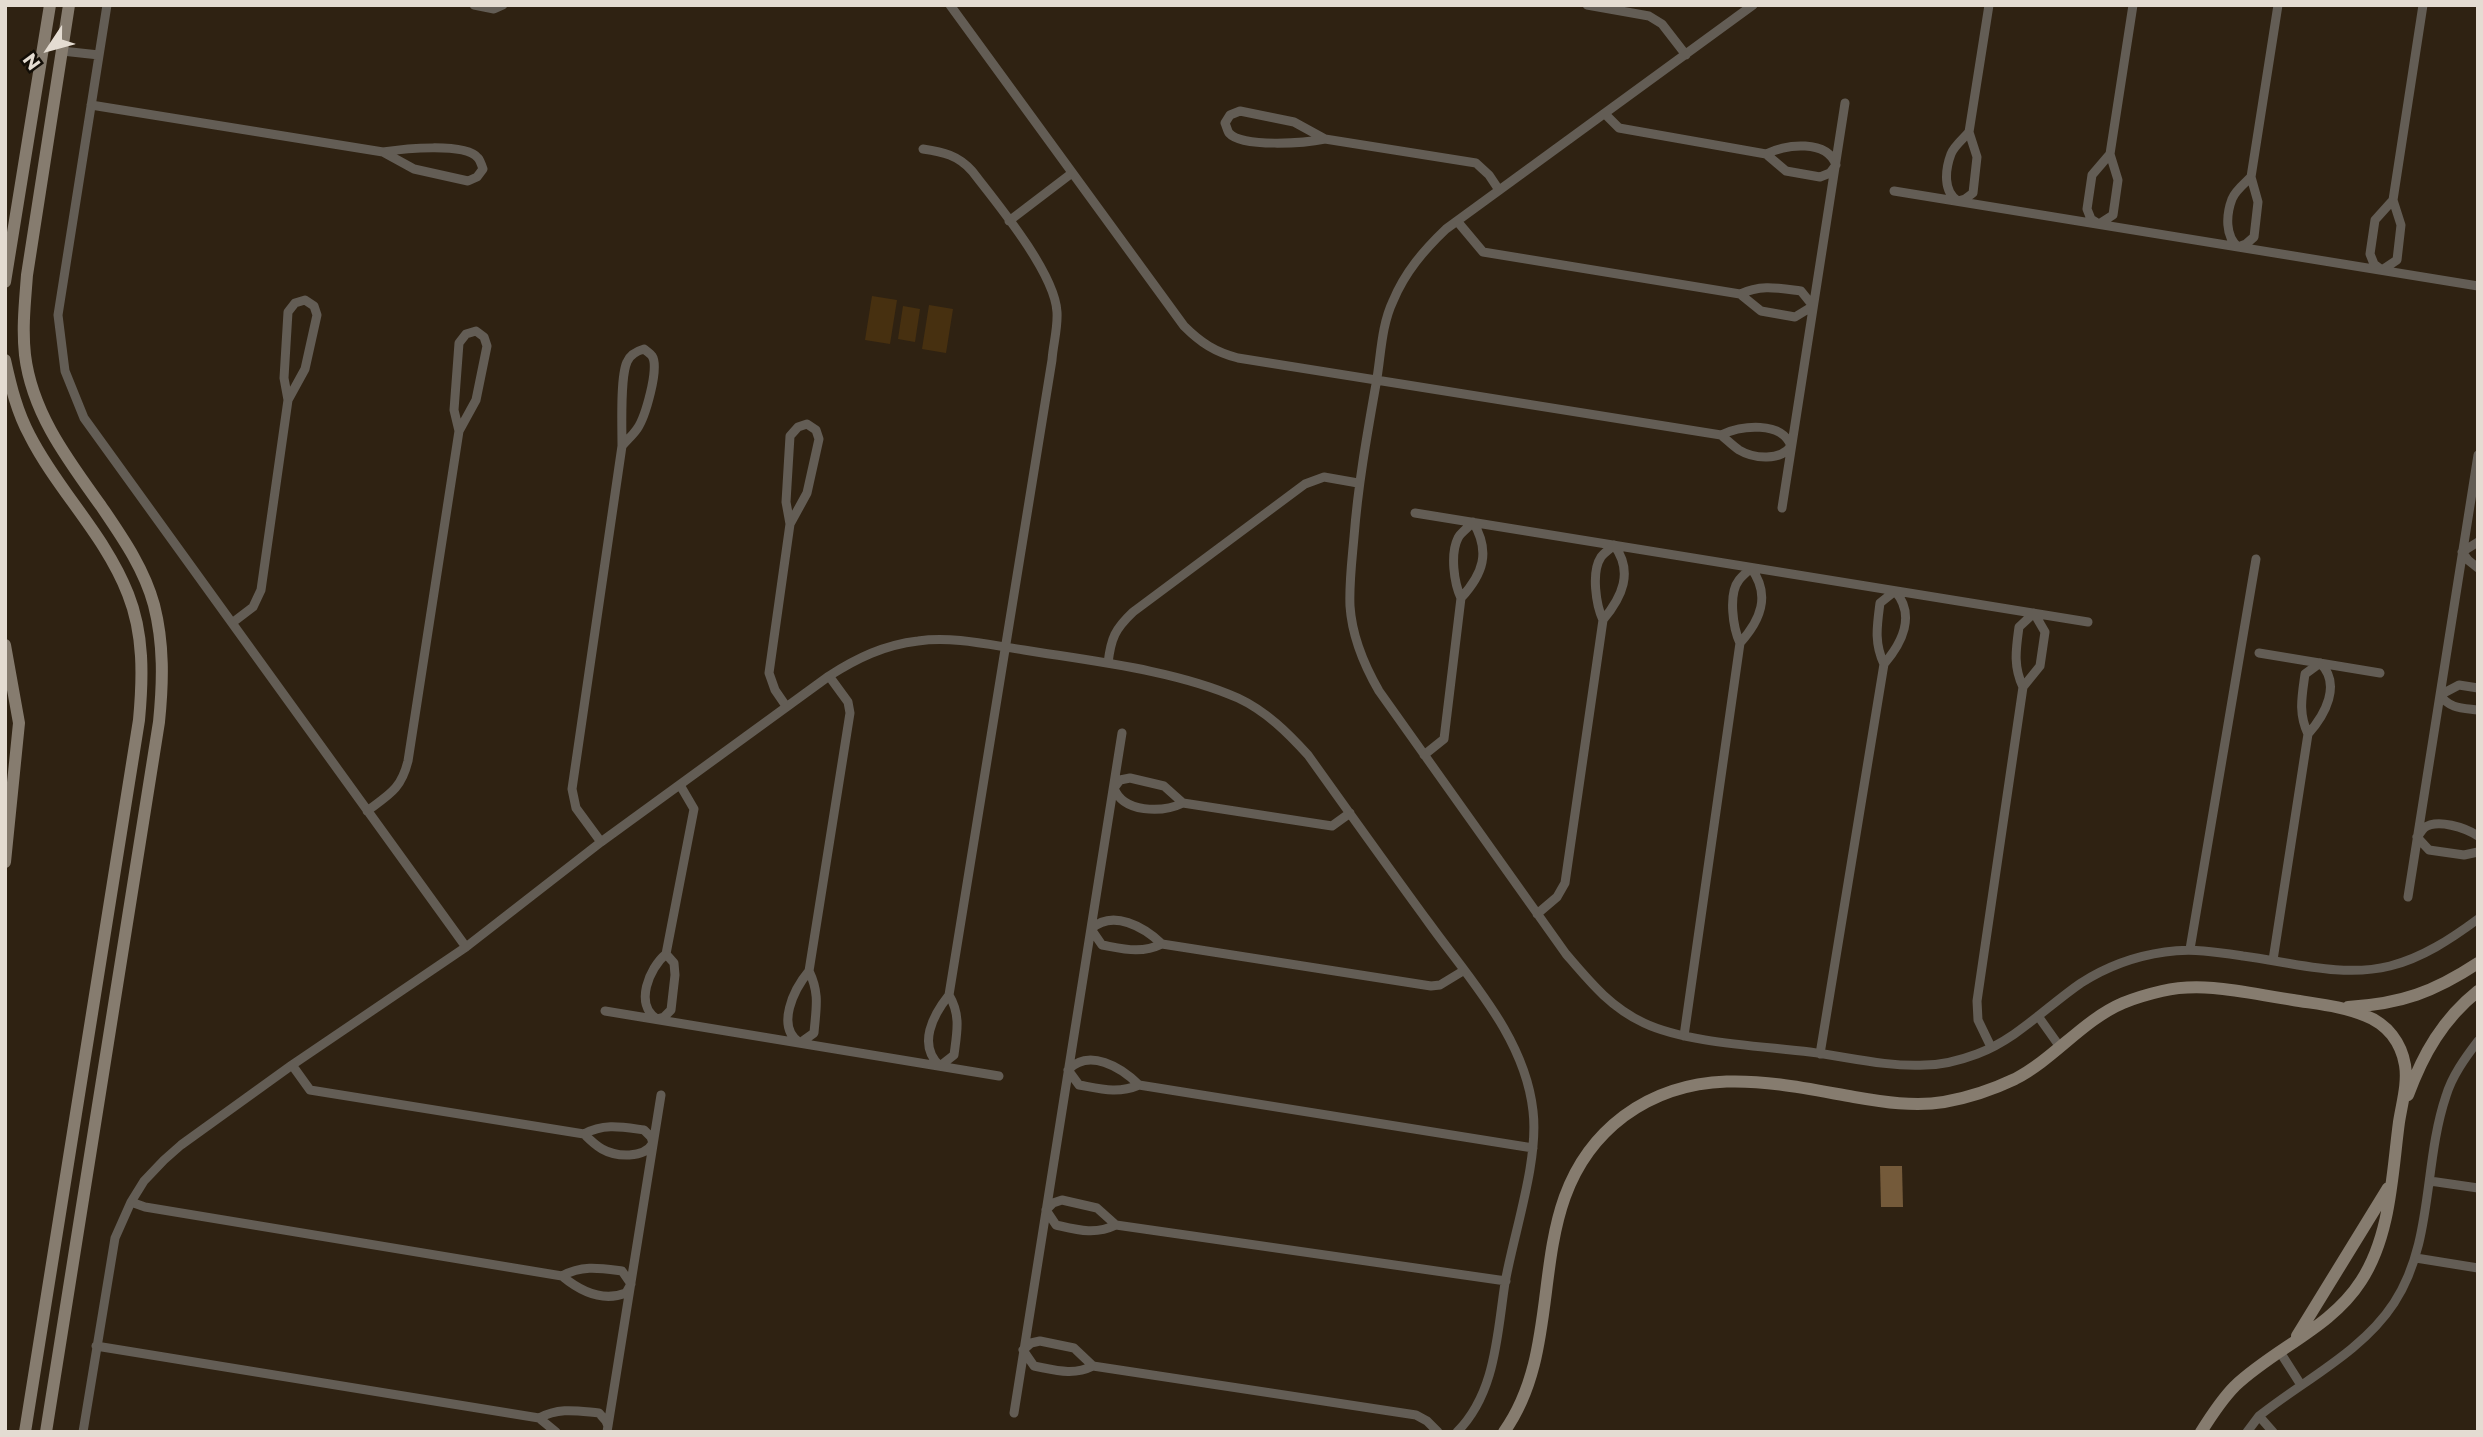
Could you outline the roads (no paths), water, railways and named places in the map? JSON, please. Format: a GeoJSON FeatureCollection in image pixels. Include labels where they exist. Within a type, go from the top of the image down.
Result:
{"type":"FeatureCollection","features":[{"type":"Feature","properties":{"kind":"main road"},"geometry":{"type":"LineString","coordinates":[[5,282],[50,5]]}},
{"type":"Feature","properties":{"kind":"main road"},"geometry":{"type":"LineString","coordinates":[[46,1432],[159,722],[163,677],[162,648],[154,605],[140,568],[120,533],[46,424],[33,392],[25,356],[23,317],[69,5]]}},
{"type":"Feature","properties":{"kind":"main road"},"geometry":{"type":"LineString","coordinates":[[15,216],[36,220]]}},
{"type":"Feature","properties":{"kind":"main road"},"geometry":{"type":"LineString","coordinates":[[5,360],[14,398],[29,435],[48,467],[99,538],[120,575],[136,621],[142,659],[139,720],[26,1432]]}},
{"type":"Feature","properties":{"kind":"main road"},"geometry":{"type":"LineString","coordinates":[[5,645],[19,723],[5,862]]}},
{"type":"Feature","properties":{"kind":"main road"},"geometry":{"type":"LineString","coordinates":[[2334,1007],[2399,1002],[2423,994],[2478,963]]}},
{"type":"Feature","properties":{"kind":"main road"},"geometry":{"type":"LineString","coordinates":[[1504,1432],[1531,1374],[1556,1225],[1565,1193],[1583,1157],[1602,1135],[1626,1115],[1659,1095],[1690,1085],[1734,1080],[1768,1082],[1888,1103],[1946,1102],[2016,1078],[2120,1004],[2169,990],[2229,990],[2334,1007],[2368,1016],[2389,1031],[2401,1048],[2406,1068],[2392,1181],[2378,1249],[2365,1276],[2351,1296],[2333,1314],[2234,1387],[2201,1432]]}},
{"type":"Feature","properties":{"kind":"main road"},"geometry":{"type":"LineString","coordinates":[[2400,1115],[2420,1061],[2448,1018],[2478,991]]}},
{"type":"Feature","properties":{"kind":"main road"},"geometry":{"type":"LineString","coordinates":[[2293,1343],[2392,1181]]}},
{"type":"Feature","properties":{"kind":"street"},"geometry":{"type":"LineString","coordinates":[[107,5],[58,315],[65,370],[84,418],[466,947]]}},
{"type":"Feature","properties":{"kind":"street"},"geometry":{"type":"LineString","coordinates":[[474,5],[494,9],[503,5]]}},
{"type":"Feature","properties":{"kind":"street"},"geometry":{"type":"LineString","coordinates":[[950,5],[1184,326],[1201,343],[1219,353],[1238,358],[1721,435],[1742,452],[1776,458],[1786,454],[1791,446],[1789,439],[1782,432],[1747,427],[1721,435]]}},
{"type":"Feature","properties":{"kind":"street"},"geometry":{"type":"LineString","coordinates":[[1587,5],[1649,16],[1662,24],[1686,55]]}},
{"type":"Feature","properties":{"kind":"street"},"geometry":{"type":"LineString","coordinates":[[1753,5],[1457,220],[1427,247],[1409,270],[1392,303],[1382,339],[1358,483],[1350,607],[1364,664],[1379,691],[1423,755],[1536,914],[1599,994],[1645,1024],[1684,1036],[1910,1066],[1929,1065],[1956,1060],[1991,1047],[2009,1037],[2082,982],[2148,954],[2190,949],[2329,969],[2360,970],[2390,966],[2451,939],[2478,919]]}},
{"type":"Feature","properties":{"kind":"street"},"geometry":{"type":"LineString","coordinates":[[1958,201],[1973,192],[1977,157],[1969,132],[1989,5]]}},
{"type":"Feature","properties":{"kind":"street"},"geometry":{"type":"LineString","coordinates":[[2099,224],[2113,215],[2118,180],[2110,155],[2133,5]]}},
{"type":"Feature","properties":{"kind":"street"},"geometry":{"type":"LineString","coordinates":[[2238,247],[2254,237],[2258,202],[2251,177],[2278,5]]}},
{"type":"Feature","properties":{"kind":"street"},"geometry":{"type":"LineString","coordinates":[[2382,270],[2397,260],[2401,225],[2393,200],[2423,5]]}},
{"type":"Feature","properties":{"kind":"street"},"geometry":{"type":"LineString","coordinates":[[62,51],[100,55]]}},
{"type":"Feature","properties":{"kind":"street"},"geometry":{"type":"LineString","coordinates":[[1782,508],[1845,103]]}},
{"type":"Feature","properties":{"kind":"street"},"geometry":{"type":"LineString","coordinates":[[92,105],[383,152],[414,169],[468,181],[477,177],[483,169],[479,159],[470,152],[433,148],[404,148],[383,152]]}},
{"type":"Feature","properties":{"kind":"street"},"geometry":{"type":"LineString","coordinates":[[1325,139],[1304,144],[1274,144],[1238,139],[1228,133],[1225,123],[1230,115],[1240,111],[1294,122],[1325,139],[1476,163],[1489,174],[1499,190]]}},
{"type":"Feature","properties":{"kind":"street"},"geometry":{"type":"LineString","coordinates":[[1605,114],[1619,128],[1766,154],[1786,171],[1820,177],[1830,173],[1836,165]]}},
{"type":"Feature","properties":{"kind":"street"},"geometry":{"type":"LineString","coordinates":[[1958,201],[1951,197],[1946,187],[1951,153],[1969,132]]}},
{"type":"Feature","properties":{"kind":"street"},"geometry":{"type":"LineString","coordinates":[[1766,154],[1791,145],[1826,150],[1836,165]]}},
{"type":"Feature","properties":{"kind":"street"},"geometry":{"type":"LineString","coordinates":[[923,149],[952,154],[964,162],[1044,271],[1053,290],[1057,313],[1052,360],[950,995],[933,1015],[928,1049],[932,1059],[940,1066]]}},
{"type":"Feature","properties":{"kind":"street"},"geometry":{"type":"LineString","coordinates":[[2099,224],[2091,219],[2087,209],[2092,175],[2110,155]]}},
{"type":"Feature","properties":{"kind":"street"},"geometry":{"type":"LineString","coordinates":[[1009,221],[1072,173]]}},
{"type":"Feature","properties":{"kind":"street"},"geometry":{"type":"LineString","coordinates":[[2238,247],[2227,232],[2232,197],[2251,177]]}},
{"type":"Feature","properties":{"kind":"street"},"geometry":{"type":"LineString","coordinates":[[1895,191],[2478,286]]}},
{"type":"Feature","properties":{"kind":"street"},"geometry":{"type":"LineString","coordinates":[[2382,270],[2374,264],[2370,254],[2375,220],[2393,200]]}},
{"type":"Feature","properties":{"kind":"street"},"geometry":{"type":"LineString","coordinates":[[1457,220],[1483,252],[1740,294],[1761,311],[1795,317],[1813,306]]}},
{"type":"Feature","properties":{"kind":"street"},"geometry":{"type":"LineString","coordinates":[[1740,294],[1766,286],[1801,291],[1813,306]]}},
{"type":"Feature","properties":{"kind":"street"},"geometry":{"type":"LineString","coordinates":[[232,623],[253,607],[261,590],[288,400],[284,378],[288,312],[295,303],[305,300],[314,306],[317,315],[305,369],[288,400]]}},
{"type":"Feature","properties":{"kind":"street"},"geometry":{"type":"LineString","coordinates":[[367,811],[393,791],[403,779],[408,761],[459,431],[476,400],[487,346],[484,337],[476,331],[466,334],[459,344],[454,410],[459,431]]}},
{"type":"Feature","properties":{"kind":"street"},"geometry":{"type":"LineString","coordinates":[[601,842],[576,808],[572,789],[622,446],[627,361],[634,352],[644,349],[652,355],[655,364],[649,400],[644,418],[622,446]]}},
{"type":"Feature","properties":{"kind":"street"},"geometry":{"type":"LineString","coordinates":[[786,706],[775,690],[769,673],[790,524],[786,502],[790,436],[798,427],[807,424],[816,430],[819,439],[807,493],[790,524]]}},
{"type":"Feature","properties":{"kind":"street"},"geometry":{"type":"LineString","coordinates":[[2408,897],[2478,455]]}},
{"type":"Feature","properties":{"kind":"street"},"geometry":{"type":"LineString","coordinates":[[1108,663],[1110,646],[1117,627],[1133,612],[1306,484],[1324,477],[1358,483]]}},
{"type":"Feature","properties":{"kind":"street"},"geometry":{"type":"LineString","coordinates":[[1415,513],[2088,622]]}},
{"type":"Feature","properties":{"kind":"street"},"geometry":{"type":"LineString","coordinates":[[1423,755],[1444,739],[1461,598],[1453,573],[1458,538],[1473,522]]}},
{"type":"Feature","properties":{"kind":"street"},"geometry":{"type":"LineString","coordinates":[[1461,598],[1478,578],[1484,544],[1473,522]]}},
{"type":"Feature","properties":{"kind":"street"},"geometry":{"type":"LineString","coordinates":[[2462,552],[2478,542]]}},
{"type":"Feature","properties":{"kind":"street"},"geometry":{"type":"LineString","coordinates":[[1536,914],[1558,897],[1565,883],[1603,620],[1595,594],[1599,559],[1614,545]]}},
{"type":"Feature","properties":{"kind":"street"},"geometry":{"type":"LineString","coordinates":[[1603,620],[1620,599],[1626,565],[1614,545]]}},
{"type":"Feature","properties":{"kind":"street"},"geometry":{"type":"LineString","coordinates":[[2462,552],[2468,561],[2478,568]]}},
{"type":"Feature","properties":{"kind":"street"},"geometry":{"type":"LineString","coordinates":[[2190,949],[2256,559]]}},
{"type":"Feature","properties":{"kind":"street"},"geometry":{"type":"LineString","coordinates":[[1684,1036],[1740,643],[1757,622],[1763,588],[1751,568]]}},
{"type":"Feature","properties":{"kind":"street"},"geometry":{"type":"LineString","coordinates":[[1740,643],[1732,618],[1737,582],[1751,568]]}},
{"type":"Feature","properties":{"kind":"street"},"geometry":{"type":"LineString","coordinates":[[1884,664],[1901,643],[1906,609],[1895,591]]}},
{"type":"Feature","properties":{"kind":"street"},"geometry":{"type":"LineString","coordinates":[[1820,1054],[1884,664],[1875,638],[1880,603],[1895,591]]}},
{"type":"Feature","properties":{"kind":"street"},"geometry":{"type":"LineString","coordinates":[[2023,687],[2040,666],[2045,632],[2034,613]]}},
{"type":"Feature","properties":{"kind":"street"},"geometry":{"type":"LineString","coordinates":[[1991,1047],[1978,1020],[1977,1001],[2023,687],[2014,662],[2019,626],[2034,613]]}},
{"type":"Feature","properties":{"kind":"street"},"geometry":{"type":"LineString","coordinates":[[83,1432],[115,1238],[144,1181],[181,1145],[292,1065],[466,947],[601,842],[829,676],[857,659],[887,646],[920,640],[959,640],[1108,663],[1217,690],[1263,712],[1286,731],[1308,755],[1507,1033],[1522,1065],[1534,1113],[1533,1148],[1490,1377],[1478,1402],[1457,1432]]}},
{"type":"Feature","properties":{"kind":"street"},"geometry":{"type":"LineString","coordinates":[[2259,653],[2380,673]]}},
{"type":"Feature","properties":{"kind":"street"},"geometry":{"type":"LineString","coordinates":[[2273,960],[2308,734],[2325,713],[2331,680],[2320,663]]}},
{"type":"Feature","properties":{"kind":"street"},"geometry":{"type":"LineString","coordinates":[[2308,734],[2300,709],[2305,674],[2320,663]]}},
{"type":"Feature","properties":{"kind":"street"},"geometry":{"type":"LineString","coordinates":[[800,1043],[791,1038],[788,1028],[793,994],[809,971],[850,713],[848,702],[829,676]]}},
{"type":"Feature","properties":{"kind":"street"},"geometry":{"type":"LineString","coordinates":[[2440,695],[2459,685],[2478,688]]}},
{"type":"Feature","properties":{"kind":"street"},"geometry":{"type":"LineString","coordinates":[[2440,695],[2446,704],[2455,708],[2478,710]]}},
{"type":"Feature","properties":{"kind":"street"},"geometry":{"type":"LineString","coordinates":[[1014,1413],[1122,733]]}},
{"type":"Feature","properties":{"kind":"street"},"geometry":{"type":"LineString","coordinates":[[1114,788],[1120,780],[1130,778],[1164,786],[1183,803],[1332,826],[1350,813]]}},
{"type":"Feature","properties":{"kind":"street"},"geometry":{"type":"LineString","coordinates":[[666,954],[674,962],[671,1010],[664,1017],[657,1019],[649,1014],[645,1005],[651,970],[666,954],[694,809],[680,785]]}},
{"type":"Feature","properties":{"kind":"street"},"geometry":{"type":"LineString","coordinates":[[1114,788],[1116,796],[1123,803],[1158,810],[1170,809],[1183,803]]}},
{"type":"Feature","properties":{"kind":"street"},"geometry":{"type":"LineString","coordinates":[[2417,837],[2425,828],[2434,824],[2468,830],[2478,836]]}},
{"type":"Feature","properties":{"kind":"street"},"geometry":{"type":"LineString","coordinates":[[2417,837],[2429,850],[2464,855],[2478,852]]}},
{"type":"Feature","properties":{"kind":"street"},"geometry":{"type":"LineString","coordinates":[[1091,929],[1108,919],[1143,927],[1162,944],[1431,986],[1440,985],[1463,971]]}},
{"type":"Feature","properties":{"kind":"street"},"geometry":{"type":"LineString","coordinates":[[1091,929],[1102,945],[1148,951],[1162,944]]}},
{"type":"Feature","properties":{"kind":"street"},"geometry":{"type":"LineString","coordinates":[[800,1043],[814,1033],[818,999],[809,971]]}},
{"type":"Feature","properties":{"kind":"street"},"geometry":{"type":"LineString","coordinates":[[940,1066],[954,1055],[958,1020],[950,995]]}},
{"type":"Feature","properties":{"kind":"street"},"geometry":{"type":"LineString","coordinates":[[605,1011],[999,1076]]}},
{"type":"Feature","properties":{"kind":"street"},"geometry":{"type":"LineString","coordinates":[[2038,1016],[2060,1047]]}},
{"type":"Feature","properties":{"kind":"street"},"geometry":{"type":"LineString","coordinates":[[2247,1432],[2259,1416],[2374,1329],[2394,1303],[2416,1258],[2446,1096],[2459,1068],[2478,1041]]}},
{"type":"Feature","properties":{"kind":"street"},"geometry":{"type":"LineString","coordinates":[[1069,1070],[1076,1062],[1085,1059],[1119,1067],[1139,1085],[1533,1148]]}},
{"type":"Feature","properties":{"kind":"street"},"geometry":{"type":"LineString","coordinates":[[292,1065],[310,1090],[584,1134],[605,1151],[639,1155],[649,1151],[653,1143],[644,1130],[610,1126],[597,1127],[584,1134]]}},
{"type":"Feature","properties":{"kind":"street"},"geometry":{"type":"LineString","coordinates":[[1069,1070],[1079,1085],[1113,1091],[1126,1091],[1139,1085]]}},
{"type":"Feature","properties":{"kind":"street"},"geometry":{"type":"LineString","coordinates":[[607,1430],[661,1095]]}},
{"type":"Feature","properties":{"kind":"street"},"geometry":{"type":"LineString","coordinates":[[2430,1181],[2478,1188]]}},
{"type":"Feature","properties":{"kind":"street"},"geometry":{"type":"LineString","coordinates":[[1046,1210],[1053,1203],[1062,1200],[1097,1208],[1116,1225],[1506,1282]]}},
{"type":"Feature","properties":{"kind":"street"},"geometry":{"type":"LineString","coordinates":[[131,1202],[145,1207],[562,1276],[583,1292],[617,1297],[626,1293],[631,1284]]}},
{"type":"Feature","properties":{"kind":"street"},"geometry":{"type":"LineString","coordinates":[[1046,1210],[1056,1226],[1103,1232],[1116,1225]]}},
{"type":"Feature","properties":{"kind":"street"},"geometry":{"type":"LineString","coordinates":[[2416,1258],[2478,1268]]}},
{"type":"Feature","properties":{"kind":"street"},"geometry":{"type":"LineString","coordinates":[[562,1276],[575,1268],[622,1271],[631,1284]]}},
{"type":"Feature","properties":{"kind":"street"},"geometry":{"type":"LineString","coordinates":[[1023,1350],[1031,1343],[1040,1341],[1074,1348],[1094,1366]]}},
{"type":"Feature","properties":{"kind":"street"},"geometry":{"type":"LineString","coordinates":[[96,1346],[539,1418],[556,1432]]}},
{"type":"Feature","properties":{"kind":"street"},"geometry":{"type":"LineString","coordinates":[[1023,1350],[1034,1366],[1068,1373],[1080,1372],[1094,1366],[1416,1415],[1438,1432]]}},
{"type":"Feature","properties":{"kind":"street"},"geometry":{"type":"LineString","coordinates":[[2280,1352],[2301,1385]]}},
{"type":"Feature","properties":{"kind":"street"},"geometry":{"type":"LineString","coordinates":[[539,1418],[565,1409],[599,1413],[607,1421],[607,1430]]}},
{"type":"Feature","properties":{"kind":"street"},"geometry":{"type":"LineString","coordinates":[[2259,1416],[2273,1432]]}}]}
